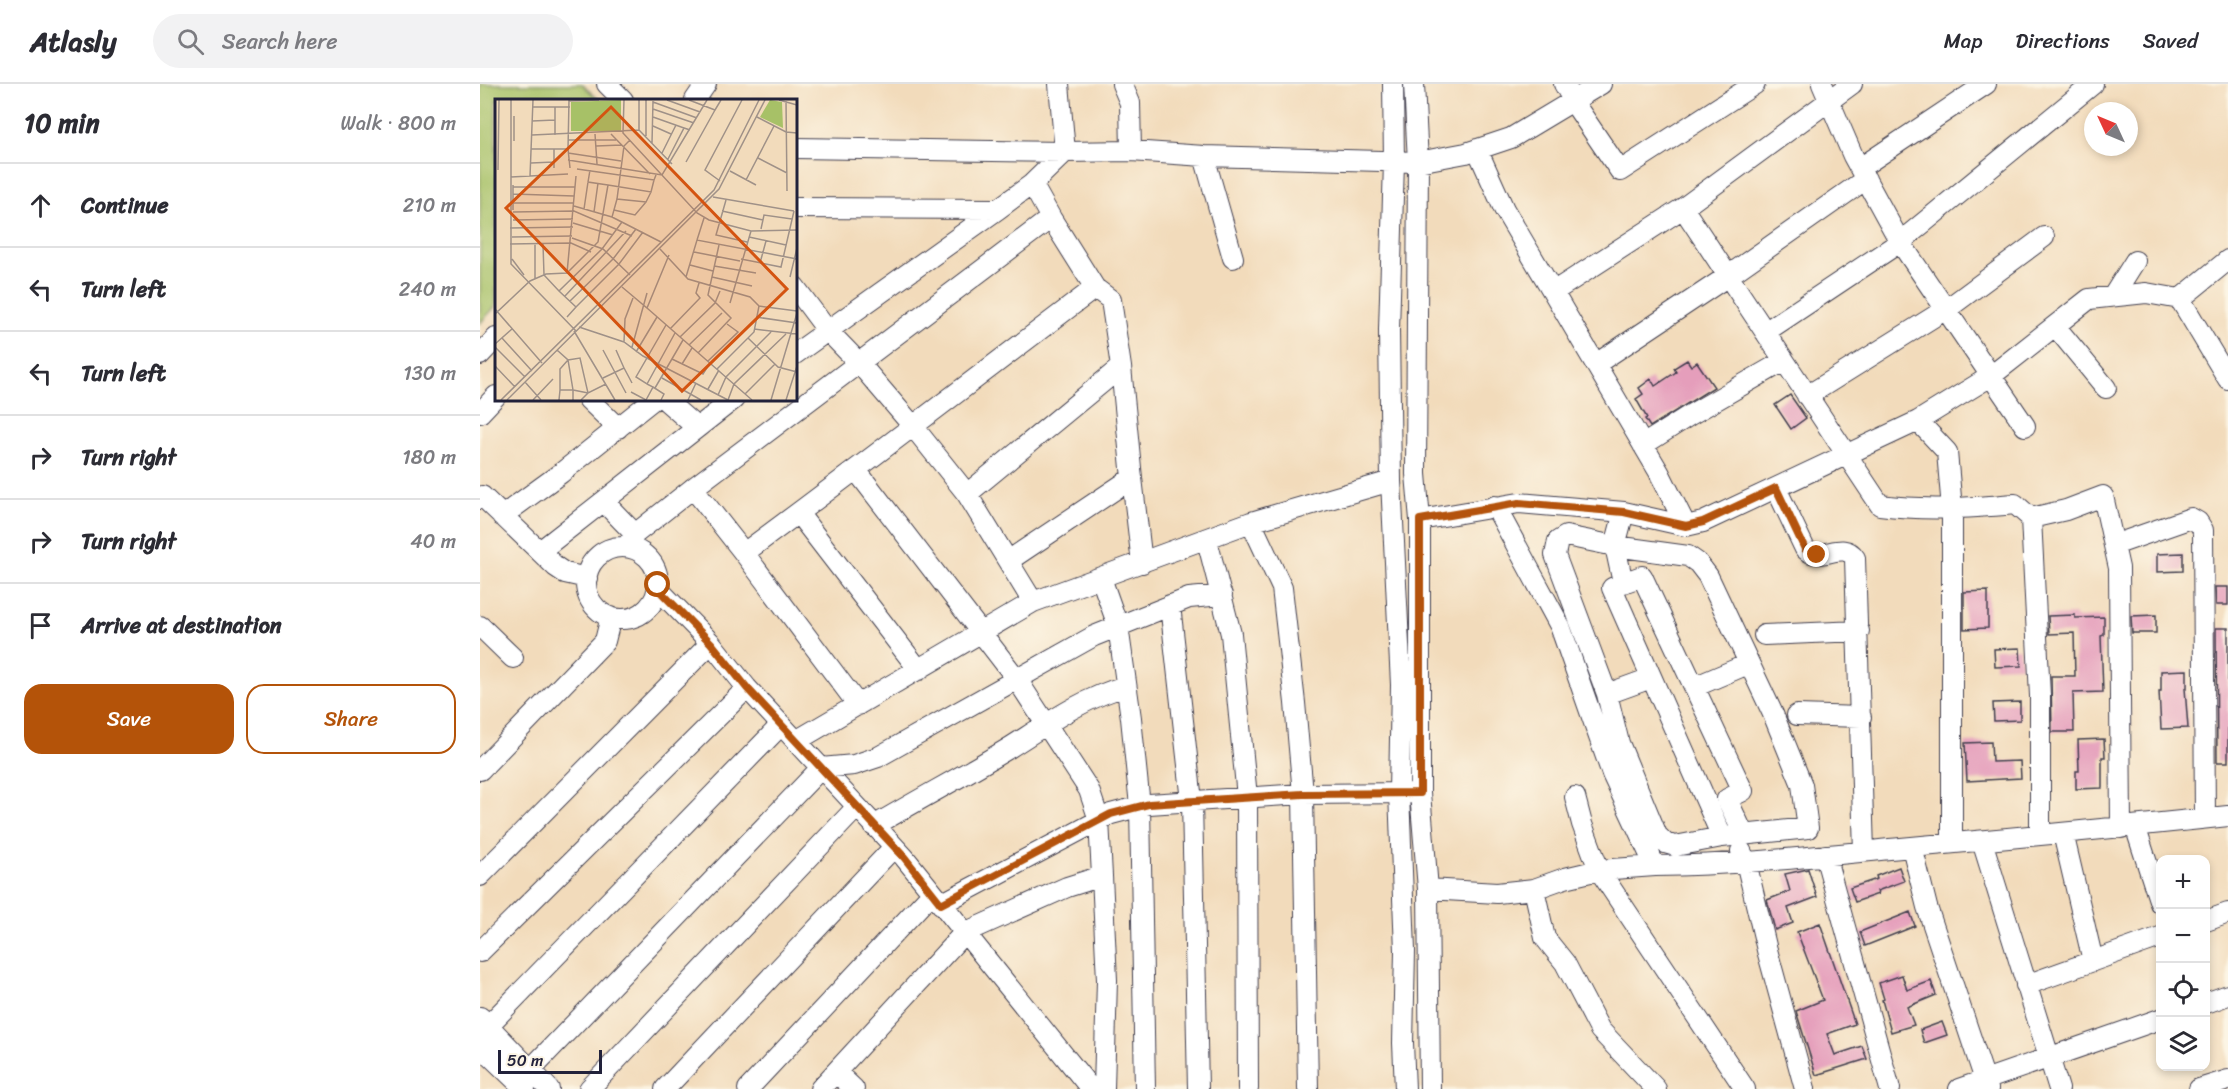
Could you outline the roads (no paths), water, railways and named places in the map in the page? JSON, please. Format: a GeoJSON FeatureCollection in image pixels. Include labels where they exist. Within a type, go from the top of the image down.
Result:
{"type":"FeatureCollection","features":[{"type":"Feature","properties":{"kind":"street"},"geometry":{"type":"LineString","coordinates":[[607,84],[622,99]]}},
{"type":"Feature","properties":{"kind":"street"},"geometry":{"type":"LineString","coordinates":[[696,99],[706,84]]}},
{"type":"Feature","properties":{"kind":"street"},"geometry":{"type":"LineString","coordinates":[[1059,84],[1065,152]]}},
{"type":"Feature","properties":{"kind":"street"},"geometry":{"type":"LineString","coordinates":[[1122,84],[1130,103],[1131,151]]}},
{"type":"Feature","properties":{"kind":"street"},"geometry":{"type":"LineString","coordinates":[[1393,84],[1394,162],[1389,330],[1391,482],[1401,685],[1399,792],[1405,951],[1403,1043],[1405,1089]]}},
{"type":"Feature","properties":{"kind":"street"},"geometry":{"type":"LineString","coordinates":[[1414,84],[1418,162],[1416,474],[1420,520],[1420,793],[1428,889],[1430,1089]]}},
{"type":"Feature","properties":{"kind":"street"},"geometry":{"type":"LineString","coordinates":[[1564,84],[1620,171],[1755,84]]}},
{"type":"Feature","properties":{"kind":"street"},"geometry":{"type":"LineString","coordinates":[[796,148],[1131,151],[1204,156],[1418,162],[1477,149],[1511,138],[1601,84]]}},
{"type":"Feature","properties":{"kind":"street"},"geometry":{"type":"LineString","coordinates":[[1553,292],[1683,208],[1826,93],[1852,84]]}},
{"type":"Feature","properties":{"kind":"street"},"geometry":{"type":"LineString","coordinates":[[1765,332],[1900,242],[2093,84]]}},
{"type":"Feature","properties":{"kind":"street"},"geometry":{"type":"LineString","coordinates":[[1596,364],[1728,276],[1975,87]]}},
{"type":"Feature","properties":{"kind":"street"},"geometry":{"type":"LineString","coordinates":[[1826,93],[1863,174],[1900,242],[2025,426]]}},
{"type":"Feature","properties":{"kind":"street"},"geometry":{"type":"LineString","coordinates":[[1477,149],[1504,209],[1643,445],[1686,526]]}},
{"type":"Feature","properties":{"kind":"street"},"geometry":{"type":"LineString","coordinates":[[796,353],[1032,184],[1065,152]]}},
{"type":"Feature","properties":{"kind":"street"},"geometry":{"type":"LineString","coordinates":[[1204,156],[1233,258]]}},
{"type":"Feature","properties":{"kind":"street"},"geometry":{"type":"LineString","coordinates":[[1032,184],[1095,288],[1111,300],[1121,367],[1142,563]]}},
{"type":"Feature","properties":{"kind":"street"},"geometry":{"type":"LineString","coordinates":[[796,208],[998,209]]}},
{"type":"Feature","properties":{"kind":"street"},"geometry":{"type":"LineString","coordinates":[[1683,208],[1880,505],[1952,509],[2015,504],[2031,518],[2040,696],[2040,835]]}},
{"type":"Feature","properties":{"kind":"street"},"geometry":{"type":"LineString","coordinates":[[604,502],[630,541],[652,562],[657,573],[658,589],[649,606],[640,614],[629,618],[611,617],[597,609],[590,600],[587,578],[598,556],[630,541],[693,488],[1051,218]]}},
{"type":"Feature","properties":{"kind":"street"},"geometry":{"type":"LineString","coordinates":[[1807,396],[1946,309],[2044,237]]}},
{"type":"Feature","properties":{"kind":"street"},"geometry":{"type":"LineString","coordinates":[[2180,299],[2228,260]]}},
{"type":"Feature","properties":{"kind":"street"},"geometry":{"type":"LineString","coordinates":[[2113,296],[2135,261]]}},
{"type":"Feature","properties":{"kind":"street"},"geometry":{"type":"LineString","coordinates":[[744,553],[1095,288]]}},
{"type":"Feature","properties":{"kind":"street"},"geometry":{"type":"LineString","coordinates":[[796,292],[912,425],[967,494],[1033,602]]}},
{"type":"Feature","properties":{"kind":"street"},"geometry":{"type":"LineString","coordinates":[[1420,520],[1519,503],[1624,512],[1686,526],[1703,522],[1918,421],[1991,376],[2089,299],[2146,293],[2180,299],[2226,371]]}},
{"type":"Feature","properties":{"kind":"street"},"geometry":{"type":"LineString","coordinates":[[2055,326],[2106,388]]}},
{"type":"Feature","properties":{"kind":"street"},"geometry":{"type":"LineString","coordinates":[[480,355],[495,339]]}},
{"type":"Feature","properties":{"kind":"street"},"geometry":{"type":"LineString","coordinates":[[1643,445],[1784,361]]}},
{"type":"Feature","properties":{"kind":"street"},"geometry":{"type":"LineString","coordinates":[[967,494],[1121,367]]}},
{"type":"Feature","properties":{"kind":"street"},"geometry":{"type":"LineString","coordinates":[[480,413],[495,397]]}},
{"type":"Feature","properties":{"kind":"street"},"geometry":{"type":"LineString","coordinates":[[589,400],[618,428]]}},
{"type":"Feature","properties":{"kind":"street"},"geometry":{"type":"LineString","coordinates":[[502,516],[653,400]]}},
{"type":"Feature","properties":{"kind":"street"},"geometry":{"type":"LineString","coordinates":[[665,400],[696,427]]}},
{"type":"Feature","properties":{"kind":"street"},"geometry":{"type":"LineString","coordinates":[[540,551],[733,400]]}},
{"type":"Feature","properties":{"kind":"street"},"geometry":{"type":"LineString","coordinates":[[1918,421],[1947,452],[1952,509],[1952,843]]}},
{"type":"Feature","properties":{"kind":"street"},"geometry":{"type":"LineString","coordinates":[[856,470],[1016,678],[1089,790],[1099,820],[1102,876],[1107,980],[1104,1089]]}},
{"type":"Feature","properties":{"kind":"street"},"geometry":{"type":"LineString","coordinates":[[1008,561],[1132,478]]}},
{"type":"Feature","properties":{"kind":"street"},"geometry":{"type":"LineString","coordinates":[[796,741],[1033,602],[1251,522],[1391,482]]}},
{"type":"Feature","properties":{"kind":"street"},"geometry":{"type":"LineString","coordinates":[[693,488],[858,705]]}},
{"type":"Feature","properties":{"kind":"street"},"geometry":{"type":"LineString","coordinates":[[1776,488],[1805,549],[1810,554],[1817,555],[1846,549],[1851,551],[1855,558],[1864,852]]}},
{"type":"Feature","properties":{"kind":"street"},"geometry":{"type":"LineString","coordinates":[[481,496],[556,567],[565,573],[587,578]]}},
{"type":"Feature","properties":{"kind":"street"},"geometry":{"type":"LineString","coordinates":[[2031,518],[2066,510],[2103,496],[2119,568],[2128,827],[2156,894]]}},
{"type":"Feature","properties":{"kind":"street"},"geometry":{"type":"LineString","coordinates":[[1495,506],[1560,626],[1612,774],[1655,866]]}},
{"type":"Feature","properties":{"kind":"street"},"geometry":{"type":"LineString","coordinates":[[1623,582],[1615,546],[1624,512]]}},
{"type":"Feature","properties":{"kind":"street"},"geometry":{"type":"LineString","coordinates":[[798,513],[919,670]]}},
{"type":"Feature","properties":{"kind":"street"},"geometry":{"type":"LineString","coordinates":[[1428,889],[1497,894],[1534,889],[1565,878],[1599,870],[1746,862],[2128,827],[2221,821],[2203,530],[2198,522],[2191,518],[2114,545]]}},
{"type":"Feature","properties":{"kind":"street"},"geometry":{"type":"LineString","coordinates":[[1251,522],[1282,588],[1303,794],[1308,1089]]}},
{"type":"Feature","properties":{"kind":"street"},"geometry":{"type":"LineString","coordinates":[[1566,536],[1615,546],[1688,556],[1698,563],[1708,576],[1773,714],[1802,785],[1808,828],[1733,836],[1675,846],[1665,843],[1657,835],[1619,743],[1607,694],[1555,555],[1558,541],[1566,536]]}},
{"type":"Feature","properties":{"kind":"street"},"geometry":{"type":"LineString","coordinates":[[1207,540],[1231,634],[1247,797],[1248,1089]]}},
{"type":"Feature","properties":{"kind":"street"},"geometry":{"type":"LineString","coordinates":[[1708,806],[1743,791],[1642,576],[1623,582],[1612,588],[1651,678],[1708,806],[1733,836],[1746,862],[1767,950],[1805,1089]]}},
{"type":"Feature","properties":{"kind":"street"},"geometry":{"type":"LineString","coordinates":[[1101,578],[1118,626],[1140,806],[1145,1089]]}},
{"type":"Feature","properties":{"kind":"street"},"geometry":{"type":"LineString","coordinates":[[658,589],[711,643],[747,688],[894,847],[1090,1089]]}},
{"type":"Feature","properties":{"kind":"street"},"geometry":{"type":"LineString","coordinates":[[528,1080],[821,768],[854,765],[878,757],[1094,636],[1189,598],[1222,594]]}},
{"type":"Feature","properties":{"kind":"street"},"geometry":{"type":"LineString","coordinates":[[1170,605],[1192,801],[1198,1089]]}},
{"type":"Feature","properties":{"kind":"street"},"geometry":{"type":"LineString","coordinates":[[480,770],[604,641],[611,617]]}},
{"type":"Feature","properties":{"kind":"street"},"geometry":{"type":"LineString","coordinates":[[481,629],[513,658]]}},
{"type":"Feature","properties":{"kind":"street"},"geometry":{"type":"LineString","coordinates":[[1764,635],[1859,631]]}},
{"type":"Feature","properties":{"kind":"street"},"geometry":{"type":"LineString","coordinates":[[480,876],[711,643]]}},
{"type":"Feature","properties":{"kind":"street"},"geometry":{"type":"LineString","coordinates":[[1694,687],[1748,664]]}},
{"type":"Feature","properties":{"kind":"street"},"geometry":{"type":"LineString","coordinates":[[1607,694],[1651,678]]}},
{"type":"Feature","properties":{"kind":"street"},"geometry":{"type":"LineString","coordinates":[[874,826],[1010,747],[1045,723],[1104,692],[1126,686]]}},
{"type":"Feature","properties":{"kind":"street"},"geometry":{"type":"LineString","coordinates":[[480,952],[747,688]]}},
{"type":"Feature","properties":{"kind":"street"},"geometry":{"type":"LineString","coordinates":[[1797,715],[1861,717]]}},
{"type":"Feature","properties":{"kind":"street"},"geometry":{"type":"LineString","coordinates":[[528,1080],[483,1026],[781,725]]}},
{"type":"Feature","properties":{"kind":"street"},"geometry":{"type":"LineString","coordinates":[[748,1089],[937,898],[1111,814],[1140,806],[1247,797],[1420,793]]}},
{"type":"Feature","properties":{"kind":"street"},"geometry":{"type":"LineString","coordinates":[[1575,797],[1599,870],[1745,1089]]}},
{"type":"Feature","properties":{"kind":"street"},"geometry":{"type":"LineString","coordinates":[[1727,798],[1733,836]]}},
{"type":"Feature","properties":{"kind":"street"},"geometry":{"type":"LineString","coordinates":[[589,1089],[857,807]]}},
{"type":"Feature","properties":{"kind":"street"},"geometry":{"type":"LineString","coordinates":[[2063,833],[2093,961]]}},
{"type":"Feature","properties":{"kind":"street"},"geometry":{"type":"LineString","coordinates":[[1982,841],[2059,1089]]}},
{"type":"Feature","properties":{"kind":"street"},"geometry":{"type":"LineString","coordinates":[[665,1089],[894,847]]}},
{"type":"Feature","properties":{"kind":"street"},"geometry":{"type":"LineString","coordinates":[[1912,847],[1928,907],[1987,1084]]}},
{"type":"Feature","properties":{"kind":"street"},"geometry":{"type":"LineString","coordinates":[[1825,855],[1890,1089]]}},
{"type":"Feature","properties":{"kind":"street"},"geometry":{"type":"LineString","coordinates":[[820,1089],[964,933],[1067,887],[1102,876]]}},
{"type":"Feature","properties":{"kind":"street"},"geometry":{"type":"LineString","coordinates":[[1534,889],[1545,938],[1565,963],[1600,1030],[1656,1089]]}},
{"type":"Feature","properties":{"kind":"street"},"geometry":{"type":"LineString","coordinates":[[2210,919],[2228,913]]}},
{"type":"Feature","properties":{"kind":"street"},"geometry":{"type":"LineString","coordinates":[[2026,985],[2156,938]]}},
{"type":"Feature","properties":{"kind":"street"},"geometry":{"type":"LineString","coordinates":[[2210,1001],[2228,995]]}},
{"type":"Feature","properties":{"kind":"street"},"geometry":{"type":"LineString","coordinates":[[1959,1089],[1987,1084],[2048,1058],[2156,1020]]}},
{"type":"Feature","properties":{"kind":"street"},"geometry":{"type":"LineString","coordinates":[[480,1046],[528,1080],[549,1089]]}},
{"type":"Feature","properties":{"kind":"street"},"geometry":{"type":"LineString","coordinates":[[836,1072],[854,1089]]}},
{"type":"Feature","properties":{"kind":"street"},"geometry":{"type":"LineString","coordinates":[[2199,1089],[2228,1080]]}}]}
